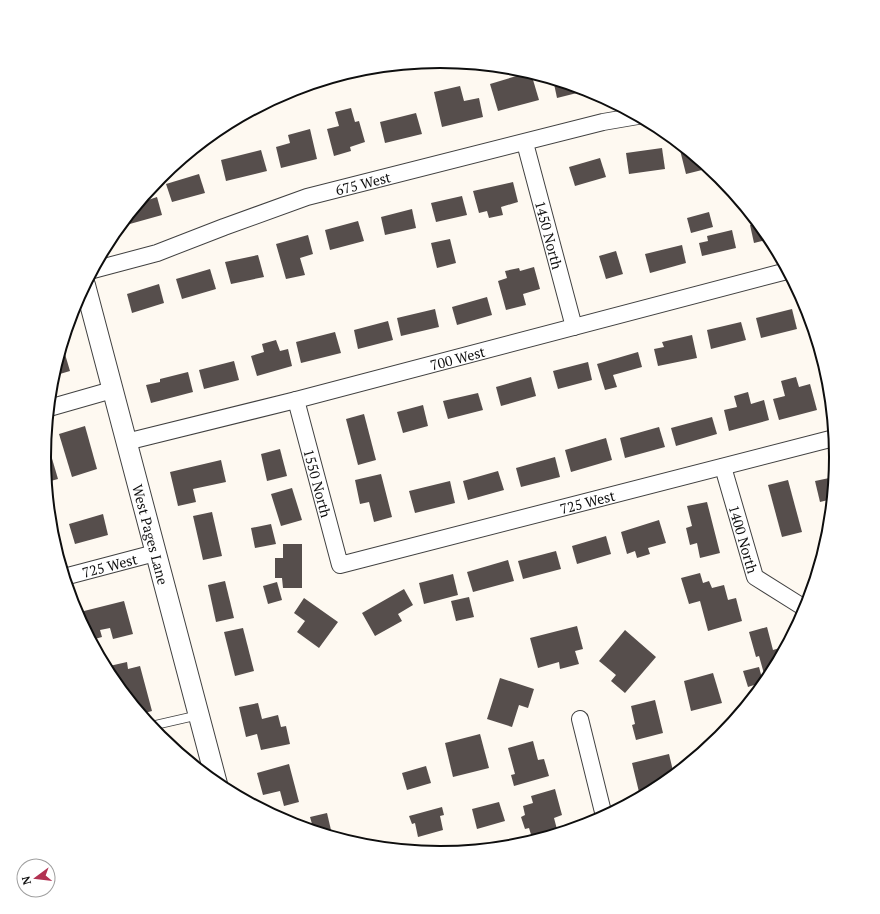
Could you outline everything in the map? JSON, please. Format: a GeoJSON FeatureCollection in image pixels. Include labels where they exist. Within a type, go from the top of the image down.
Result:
{"type":"FeatureCollection","features":[{"type":"Feature","properties":{"kind":"street","name":"675 West"},"geometry":{"type":"LineString","coordinates":[[100,268],[157,253],[307,197],[603,122],[629,117]]}},
{"type":"Feature","properties":{"kind":"street","name":"1450 North"},"geometry":{"type":"LineString","coordinates":[[525,143],[574,326]]}},
{"type":"Feature","properties":{"kind":"street","name":"700 West"},"geometry":{"type":"LineString","coordinates":[[126,442],[296,400],[782,272]]}},
{"type":"Feature","properties":{"kind":"street","name":"West Pages Lane"},"geometry":{"type":"LineString","coordinates":[[87,294],[214,774]]}},
{"type":"Feature","properties":{"kind":"street"},"geometry":{"type":"LineString","coordinates":[[54,407],[112,390]]}},
{"type":"Feature","properties":{"kind":"street","name":"1550 North"},"geometry":{"type":"LineString","coordinates":[[296,400],[340,565]]}},
{"type":"Feature","properties":{"kind":"street","name":"725 West"},"geometry":{"type":"LineString","coordinates":[[340,565],[828,439]]}},
{"type":"Feature","properties":{"kind":"street","name":"1400 North"},"geometry":{"type":"LineString","coordinates":[[723,467],[756,577],[799,605]]}},
{"type":"Feature","properties":{"kind":"street","name":"725 West"},"geometry":{"type":"LineString","coordinates":[[70,575],[155,553]]}},
{"type":"Feature","properties":{"kind":"street"},"geometry":{"type":"LineString","coordinates":[[580,719],[603,810]]}},
{"type":"Feature","properties":{"kind":"lane"},"geometry":{"type":"LineString","coordinates":[[158,724],[199,715]]}},
{"type":"Feature","properties":{"kind":"building"},"geometry":{"type":"Polygon","coordinates":[[[518,76],[533,79],[539,100],[498,111],[490,84],[518,76]]]}},
{"type":"Feature","properties":{"kind":"building"},"geometry":{"type":"Polygon","coordinates":[[[554,85],[576,93],[557,98],[554,85]]]}},
{"type":"Feature","properties":{"kind":"building"},"geometry":{"type":"Polygon","coordinates":[[[460,86],[464,101],[479,98],[483,117],[442,127],[434,92],[460,86]]]}},
{"type":"Feature","properties":{"kind":"building"},"geometry":{"type":"Polygon","coordinates":[[[351,108],[355,122],[359,121],[365,142],[350,147],[351,151],[334,156],[327,129],[339,126],[335,112],[351,108]]]}},
{"type":"Feature","properties":{"kind":"building"},"geometry":{"type":"Polygon","coordinates":[[[416,113],[422,134],[385,143],[380,122],[416,113]]]}},
{"type":"Feature","properties":{"kind":"building"},"geometry":{"type":"Polygon","coordinates":[[[310,129],[317,159],[281,168],[276,147],[290,143],[288,135],[310,129]]]}},
{"type":"Feature","properties":{"kind":"building"},"geometry":{"type":"Polygon","coordinates":[[[662,148],[665,169],[629,174],[626,153],[662,148]]]}},
{"type":"Feature","properties":{"kind":"building"},"geometry":{"type":"Polygon","coordinates":[[[261,150],[267,171],[226,181],[221,160],[261,150]]]}},
{"type":"Feature","properties":{"kind":"building"},"geometry":{"type":"Polygon","coordinates":[[[680,151],[702,170],[686,174],[680,151]]]}},
{"type":"Feature","properties":{"kind":"building"},"geometry":{"type":"Polygon","coordinates":[[[600,158],[606,177],[575,186],[569,167],[600,158]]]}},
{"type":"Feature","properties":{"kind":"building"},"geometry":{"type":"Polygon","coordinates":[[[199,174],[205,193],[172,202],[166,184],[199,174]]]}},
{"type":"Feature","properties":{"kind":"building"},"geometry":{"type":"Polygon","coordinates":[[[513,182],[518,202],[501,207],[503,215],[489,218],[487,211],[479,213],[473,191],[513,182]]]}},
{"type":"Feature","properties":{"kind":"building"},"geometry":{"type":"Polygon","coordinates":[[[462,196],[467,215],[436,222],[431,203],[462,196]]]}},
{"type":"Feature","properties":{"kind":"building"},"geometry":{"type":"Polygon","coordinates":[[[157,197],[162,215],[128,224],[131,220],[149,200],[157,197]]]}},
{"type":"Feature","properties":{"kind":"building"},"geometry":{"type":"Polygon","coordinates":[[[412,209],[416,228],[385,235],[381,217],[412,209]]]}},
{"type":"Feature","properties":{"kind":"building"},"geometry":{"type":"Polygon","coordinates":[[[709,212],[713,227],[691,233],[687,218],[709,212]]]}},
{"type":"Feature","properties":{"kind":"building"},"geometry":{"type":"Polygon","coordinates":[[[358,221],[364,241],[330,250],[325,230],[358,221]]]}},
{"type":"Feature","properties":{"kind":"building"},"geometry":{"type":"Polygon","coordinates":[[[752,224],[763,241],[754,243],[750,225],[752,224]]]}},
{"type":"Feature","properties":{"kind":"building"},"geometry":{"type":"Polygon","coordinates":[[[732,230],[736,248],[702,256],[699,243],[708,241],[707,236],[732,230]]]}},
{"type":"Feature","properties":{"kind":"building"},"geometry":{"type":"Polygon","coordinates":[[[308,235],[313,254],[300,258],[305,275],[286,279],[276,244],[308,235]]]}},
{"type":"Feature","properties":{"kind":"building"},"geometry":{"type":"Polygon","coordinates":[[[450,239],[456,263],[437,268],[431,243],[450,239]]]}},
{"type":"Feature","properties":{"kind":"building"},"geometry":{"type":"Polygon","coordinates":[[[682,245],[686,263],[650,273],[645,254],[682,245]]]}},
{"type":"Feature","properties":{"kind":"building"},"geometry":{"type":"Polygon","coordinates":[[[616,251],[623,274],[606,279],[599,256],[616,251]]]}},
{"type":"Feature","properties":{"kind":"building"},"geometry":{"type":"Polygon","coordinates":[[[258,255],[264,277],[231,284],[225,262],[258,255]]]}},
{"type":"Feature","properties":{"kind":"building"},"geometry":{"type":"Polygon","coordinates":[[[534,267],[540,289],[523,294],[526,305],[506,310],[498,281],[507,278],[505,271],[519,268],[520,271],[534,267]]]}},
{"type":"Feature","properties":{"kind":"building"},"geometry":{"type":"Polygon","coordinates":[[[210,269],[216,289],[182,299],[176,279],[210,269]]]}},
{"type":"Feature","properties":{"kind":"building"},"geometry":{"type":"Polygon","coordinates":[[[159,284],[164,303],[132,313],[127,294],[159,284]]]}},
{"type":"Feature","properties":{"kind":"building"},"geometry":{"type":"Polygon","coordinates":[[[487,297],[492,315],[457,325],[452,307],[487,297]]]}},
{"type":"Feature","properties":{"kind":"building"},"geometry":{"type":"Polygon","coordinates":[[[435,309],[439,327],[401,336],[397,318],[435,309]]]}},
{"type":"Feature","properties":{"kind":"building"},"geometry":{"type":"Polygon","coordinates":[[[792,309],[797,329],[761,338],[756,318],[792,309]]]}},
{"type":"Feature","properties":{"kind":"building"},"geometry":{"type":"Polygon","coordinates":[[[388,321],[393,340],[358,349],[354,330],[388,321]]]}},
{"type":"Feature","properties":{"kind":"building"},"geometry":{"type":"Polygon","coordinates":[[[741,322],[746,340],[711,349],[707,330],[741,322]]]}},
{"type":"Feature","properties":{"kind":"building"},"geometry":{"type":"Polygon","coordinates":[[[335,332],[341,353],[301,363],[296,342],[335,332]]]}},
{"type":"Feature","properties":{"kind":"building"},"geometry":{"type":"Polygon","coordinates":[[[692,335],[697,358],[658,366],[654,349],[664,347],[662,342],[692,335]]]}},
{"type":"Feature","properties":{"kind":"building"},"geometry":{"type":"Polygon","coordinates":[[[276,340],[280,351],[288,349],[292,366],[257,376],[251,356],[264,352],[262,344],[276,340]]]}},
{"type":"Feature","properties":{"kind":"building"},"geometry":{"type":"Polygon","coordinates":[[[638,352],[642,367],[613,375],[617,387],[605,390],[597,364],[638,352]]]}},
{"type":"Feature","properties":{"kind":"building"},"geometry":{"type":"Polygon","coordinates":[[[65,354],[70,371],[60,374],[65,354]]]}},
{"type":"Feature","properties":{"kind":"building"},"geometry":{"type":"Polygon","coordinates":[[[234,361],[239,380],[204,389],[199,370],[234,361]]]}},
{"type":"Feature","properties":{"kind":"building"},"geometry":{"type":"Polygon","coordinates":[[[588,362],[592,380],[558,389],[553,371],[588,362]]]}},
{"type":"Feature","properties":{"kind":"building"},"geometry":{"type":"Polygon","coordinates":[[[188,372],[193,392],[151,403],[146,385],[160,382],[160,379],[188,372]]]}},
{"type":"Feature","properties":{"kind":"building"},"geometry":{"type":"Polygon","coordinates":[[[531,377],[536,396],[501,406],[496,387],[531,377]]]}},
{"type":"Feature","properties":{"kind":"building"},"geometry":{"type":"Polygon","coordinates":[[[796,377],[799,387],[810,384],[817,410],[779,420],[773,399],[785,396],[781,381],[796,377]]]}},
{"type":"Feature","properties":{"kind":"building"},"geometry":{"type":"Polygon","coordinates":[[[748,392],[751,404],[764,400],[769,420],[729,431],[724,410],[737,407],[734,396],[748,392]]]}},
{"type":"Feature","properties":{"kind":"building"},"geometry":{"type":"Polygon","coordinates":[[[478,393],[483,410],[448,419],[443,401],[478,393]]]}},
{"type":"Feature","properties":{"kind":"building"},"geometry":{"type":"Polygon","coordinates":[[[423,405],[428,426],[403,433],[397,412],[423,405]]]}},
{"type":"Feature","properties":{"kind":"building"},"geometry":{"type":"Polygon","coordinates":[[[364,414],[376,460],[358,465],[346,419],[364,414]]]}},
{"type":"Feature","properties":{"kind":"building"},"geometry":{"type":"Polygon","coordinates":[[[712,417],[717,434],[676,446],[671,428],[712,417]]]}},
{"type":"Feature","properties":{"kind":"building"},"geometry":{"type":"Polygon","coordinates":[[[85,426],[97,469],[72,477],[59,434],[85,426]]]}},
{"type":"Feature","properties":{"kind":"building"},"geometry":{"type":"Polygon","coordinates":[[[659,427],[665,447],[625,458],[620,438],[659,427]]]}},
{"type":"Feature","properties":{"kind":"building"},"geometry":{"type":"Polygon","coordinates":[[[606,438],[612,460],[571,472],[565,450],[606,438]]]}},
{"type":"Feature","properties":{"kind":"building"},"geometry":{"type":"Polygon","coordinates":[[[280,449],[287,476],[267,481],[261,454],[280,449]]]}},
{"type":"Feature","properties":{"kind":"building"},"geometry":{"type":"Polygon","coordinates":[[[51,455],[58,479],[52,481],[51,455]]]}},
{"type":"Feature","properties":{"kind":"building"},"geometry":{"type":"Polygon","coordinates":[[[555,457],[560,477],[521,487],[516,468],[555,457]]]}},
{"type":"Feature","properties":{"kind":"building"},"geometry":{"type":"Polygon","coordinates":[[[221,460],[226,482],[193,489],[196,502],[178,506],[170,472],[221,460]]]}},
{"type":"Feature","properties":{"kind":"building"},"geometry":{"type":"Polygon","coordinates":[[[498,471],[504,490],[468,500],[463,481],[498,471]]]}},
{"type":"Feature","properties":{"kind":"building"},"geometry":{"type":"Polygon","coordinates":[[[381,474],[392,517],[374,522],[369,502],[360,504],[355,480],[381,474]]]}},
{"type":"Feature","properties":{"kind":"building"},"geometry":{"type":"Polygon","coordinates":[[[828,478],[827,500],[820,502],[815,481],[828,478]]]}},
{"type":"Feature","properties":{"kind":"building"},"geometry":{"type":"Polygon","coordinates":[[[788,480],[802,532],[782,537],[768,485],[788,480]]]}},
{"type":"Feature","properties":{"kind":"building"},"geometry":{"type":"Polygon","coordinates":[[[450,481],[455,503],[415,513],[409,491],[450,481]]]}},
{"type":"Feature","properties":{"kind":"building"},"geometry":{"type":"Polygon","coordinates":[[[292,488],[302,520],[281,526],[271,494],[292,488]]]}},
{"type":"Feature","properties":{"kind":"building"},"geometry":{"type":"Polygon","coordinates":[[[707,502],[720,553],[700,558],[697,543],[690,545],[686,528],[692,526],[687,506],[707,502]]]}},
{"type":"Feature","properties":{"kind":"building"},"geometry":{"type":"Polygon","coordinates":[[[212,512],[222,556],[203,560],[193,516],[212,512]]]}},
{"type":"Feature","properties":{"kind":"building"},"geometry":{"type":"Polygon","coordinates":[[[103,514],[108,535],[75,544],[69,524],[103,514]]]}},
{"type":"Feature","properties":{"kind":"building"},"geometry":{"type":"Polygon","coordinates":[[[659,520],[666,543],[648,548],[650,554],[637,558],[635,551],[627,554],[621,532],[659,520]]]}},
{"type":"Feature","properties":{"kind":"building"},"geometry":{"type":"Polygon","coordinates":[[[271,524],[276,544],[255,548],[251,528],[271,524]]]}},
{"type":"Feature","properties":{"kind":"building"},"geometry":{"type":"Polygon","coordinates":[[[606,536],[611,554],[577,564],[572,546],[606,536]]]}},
{"type":"Feature","properties":{"kind":"building"},"geometry":{"type":"Polygon","coordinates":[[[283,544],[302,544],[302,588],[283,588],[282,578],[275,578],[275,558],[283,558],[283,544]]]}},
{"type":"Feature","properties":{"kind":"building"},"geometry":{"type":"Polygon","coordinates":[[[556,551],[561,569],[523,579],[518,561],[556,551]]]}},
{"type":"Feature","properties":{"kind":"building"},"geometry":{"type":"Polygon","coordinates":[[[508,560],[514,581],[473,592],[467,572],[508,560]]]}},
{"type":"Feature","properties":{"kind":"building"},"geometry":{"type":"Polygon","coordinates":[[[700,573],[703,583],[709,581],[712,588],[724,585],[728,600],[736,598],[742,621],[708,631],[700,601],[689,604],[681,578],[700,573]]]}},
{"type":"Feature","properties":{"kind":"building"},"geometry":{"type":"Polygon","coordinates":[[[453,574],[458,595],[424,604],[419,583],[453,574]]]}},
{"type":"Feature","properties":{"kind":"building"},"geometry":{"type":"Polygon","coordinates":[[[225,581],[234,618],[216,622],[208,585],[225,581]]]}},
{"type":"Feature","properties":{"kind":"building"},"geometry":{"type":"Polygon","coordinates":[[[277,582],[282,600],[268,604],[263,586],[277,582]]]}},
{"type":"Feature","properties":{"kind":"building"},"geometry":{"type":"Polygon","coordinates":[[[404,589],[413,605],[398,614],[402,621],[375,636],[362,613],[404,589]]]}},
{"type":"Feature","properties":{"kind":"building"},"geometry":{"type":"Polygon","coordinates":[[[469,597],[474,617],[456,621],[451,601],[469,597]]]}},
{"type":"Feature","properties":{"kind":"building"},"geometry":{"type":"Polygon","coordinates":[[[304,598],[338,622],[319,648],[297,632],[305,621],[294,613],[304,598]]]}},
{"type":"Feature","properties":{"kind":"building"},"geometry":{"type":"Polygon","coordinates":[[[124,601],[133,634],[113,639],[110,628],[100,630],[102,637],[96,639],[83,611],[124,601]]]}},
{"type":"Feature","properties":{"kind":"building"},"geometry":{"type":"Polygon","coordinates":[[[577,626],[583,649],[575,651],[579,664],[560,669],[559,662],[538,668],[530,638],[577,626]]]}},
{"type":"Feature","properties":{"kind":"building"},"geometry":{"type":"Polygon","coordinates":[[[767,627],[773,650],[779,648],[764,672],[759,656],[756,657],[749,632],[767,627]]]}},
{"type":"Feature","properties":{"kind":"building"},"geometry":{"type":"Polygon","coordinates":[[[243,628],[254,671],[235,676],[224,632],[243,628]]]}},
{"type":"Feature","properties":{"kind":"building"},"geometry":{"type":"Polygon","coordinates":[[[625,630],[656,657],[625,693],[611,681],[616,675],[599,661],[625,630]]]}},
{"type":"Feature","properties":{"kind":"building"},"geometry":{"type":"Polygon","coordinates":[[[127,662],[128,669],[140,666],[152,711],[147,712],[131,694],[112,665],[127,662]]]}},
{"type":"Feature","properties":{"kind":"building"},"geometry":{"type":"Polygon","coordinates":[[[759,667],[761,676],[755,685],[748,687],[743,671],[759,667]]]}},
{"type":"Feature","properties":{"kind":"building"},"geometry":{"type":"Polygon","coordinates":[[[713,673],[722,703],[691,711],[684,681],[713,673]]]}},
{"type":"Feature","properties":{"kind":"building"},"geometry":{"type":"Polygon","coordinates":[[[500,678],[534,689],[528,708],[519,705],[512,727],[487,719],[500,678]]]}},
{"type":"Feature","properties":{"kind":"building"},"geometry":{"type":"Polygon","coordinates":[[[655,700],[663,733],[636,740],[632,725],[635,724],[631,706],[655,700]]]}},
{"type":"Feature","properties":{"kind":"building"},"geometry":{"type":"Polygon","coordinates":[[[258,703],[262,719],[278,715],[281,727],[286,726],[290,744],[261,750],[257,734],[246,737],[239,707],[258,703]]]}},
{"type":"Feature","properties":{"kind":"building"},"geometry":{"type":"Polygon","coordinates":[[[480,734],[489,768],[453,777],[445,743],[480,734]]]}},
{"type":"Feature","properties":{"kind":"building"},"geometry":{"type":"Polygon","coordinates":[[[533,741],[538,760],[544,759],[549,776],[514,786],[511,775],[515,774],[508,748],[533,741]]]}},
{"type":"Feature","properties":{"kind":"building"},"geometry":{"type":"Polygon","coordinates":[[[669,754],[673,769],[639,791],[632,763],[669,754]]]}},
{"type":"Feature","properties":{"kind":"building"},"geometry":{"type":"Polygon","coordinates":[[[289,764],[299,802],[284,806],[280,791],[263,795],[257,773],[289,764]]]}},
{"type":"Feature","properties":{"kind":"building"},"geometry":{"type":"Polygon","coordinates":[[[426,766],[431,783],[407,790],[402,773],[426,766]]]}},
{"type":"Feature","properties":{"kind":"building"},"geometry":{"type":"Polygon","coordinates":[[[555,789],[562,815],[554,818],[557,828],[531,835],[529,828],[525,829],[521,817],[525,815],[523,806],[533,803],[531,796],[555,789]]]}},
{"type":"Feature","properties":{"kind":"building"},"geometry":{"type":"Polygon","coordinates":[[[499,802],[505,821],[477,829],[472,809],[499,802]]]}},
{"type":"Feature","properties":{"kind":"building"},"geometry":{"type":"Polygon","coordinates":[[[442,807],[444,815],[440,816],[443,830],[418,837],[415,823],[412,824],[409,816],[442,807]]]}},
{"type":"Feature","properties":{"kind":"building"},"geometry":{"type":"Polygon","coordinates":[[[327,813],[331,830],[312,824],[310,817],[327,813]]]}}]}
